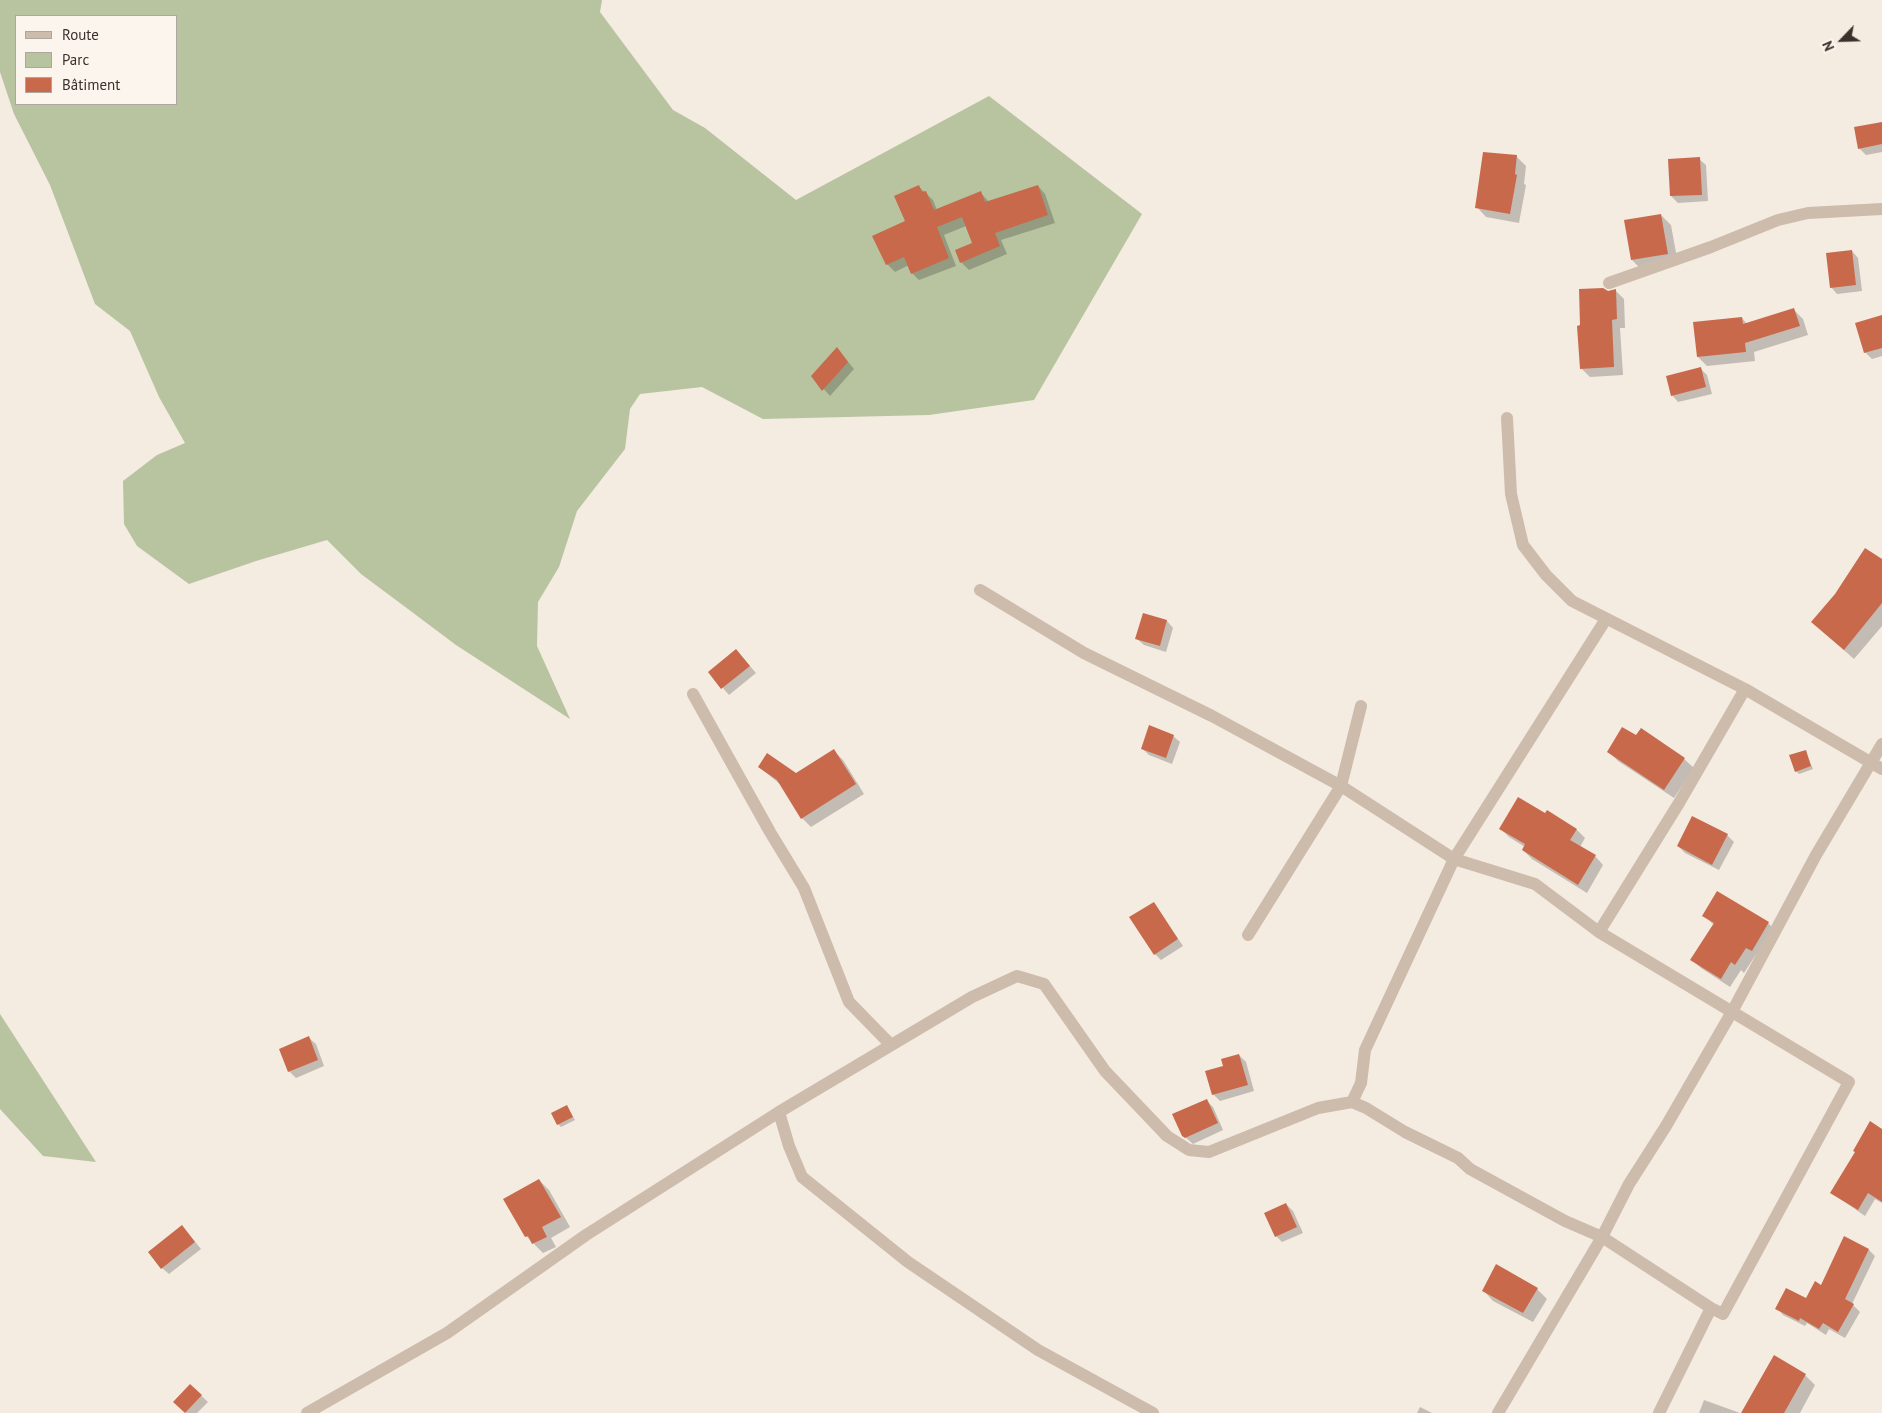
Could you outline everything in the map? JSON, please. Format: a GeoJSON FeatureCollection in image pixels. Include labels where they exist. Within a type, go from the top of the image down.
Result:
{"type":"FeatureCollection","features":[{"type":"Feature","properties":{"kind":"street"},"geometry":{"type":"LineString","coordinates":[[1609,282],[1711,247],[1778,220],[1808,213],[1882,209]]}},
{"type":"Feature","properties":{"kind":"street"},"geometry":{"type":"LineString","coordinates":[[1507,418],[1511,494],[1524,545],[1546,575],[1572,601],[1745,689],[1877,766]]}},
{"type":"Feature","properties":{"kind":"street"},"geometry":{"type":"LineString","coordinates":[[307,1413],[447,1333],[586,1235],[779,1112],[972,997],[1017,976],[1044,984],[1105,1071],[1167,1136],[1189,1150],[1208,1152],[1318,1108],[1352,1102],[1366,1108],[1405,1132],[1458,1158],[1470,1168],[1565,1221],[1602,1237],[1710,1308],[1723,1314],[1849,1082],[1733,1010],[1599,932],[1534,884],[1454,859],[1341,786],[1212,716],[1084,653],[980,590]]}},
{"type":"Feature","properties":{"kind":"street"},"geometry":{"type":"LineString","coordinates":[[1352,1102],[1361,1083],[1365,1050],[1454,859],[1606,619]]}},
{"type":"Feature","properties":{"kind":"street"},"geometry":{"type":"LineString","coordinates":[[1599,932],[1679,803],[1745,689]]}},
{"type":"Feature","properties":{"kind":"street"},"geometry":{"type":"LineString","coordinates":[[693,694],[770,832],[804,888],[849,1002],[890,1045]]}},
{"type":"Feature","properties":{"kind":"street"},"geometry":{"type":"LineString","coordinates":[[1248,935],[1341,786],[1361,706]]}},
{"type":"Feature","properties":{"kind":"street"},"geometry":{"type":"LineString","coordinates":[[1498,1413],[1602,1237],[1629,1184],[1666,1126],[1733,1010],[1816,855],[1877,766],[1882,744]]}},
{"type":"Feature","properties":{"kind":"street"},"geometry":{"type":"LineString","coordinates":[[779,1112],[789,1146],[802,1177],[908,1262],[1038,1350],[1153,1413]]}},
{"type":"Feature","properties":{"kind":"street"},"geometry":{"type":"LineString","coordinates":[[1658,1413],[1710,1308]]}},
{"type":"Feature","properties":{"kind":"green space"},"geometry":{"type":"Polygon","coordinates":[[[0,0],[602,0],[600,12],[673,110],[705,128],[796,200],[989,96],[1142,214],[1034,400],[929,415],[763,419],[702,387],[640,394],[630,409],[625,449],[577,511],[559,567],[538,602],[537,646],[570,719],[456,645],[361,574],[327,540],[256,561],[189,584],[137,546],[124,524],[123,481],[157,455],[185,443],[159,397],[130,331],[95,304],[50,185],[14,114],[0,72],[0,0]]]}},
{"type":"Feature","properties":{"kind":"green space"},"geometry":{"type":"Polygon","coordinates":[[[0,1014],[96,1162],[43,1156],[0,1109],[0,1014]]]}},
{"type":"Feature","properties":{"kind":"building"},"geometry":{"type":"Polygon","coordinates":[[[1882,122],[1882,144],[1858,149],[1854,127],[1882,122]]]}},
{"type":"Feature","properties":{"kind":"building"},"geometry":{"type":"Polygon","coordinates":[[[1483,152],[1517,155],[1515,174],[1517,175],[1510,214],[1475,208],[1483,152]]]}},
{"type":"Feature","properties":{"kind":"building"},"geometry":{"type":"Polygon","coordinates":[[[1700,157],[1702,195],[1670,196],[1668,159],[1700,157]]]}},
{"type":"Feature","properties":{"kind":"building"},"geometry":{"type":"Polygon","coordinates":[[[919,185],[922,192],[926,191],[934,210],[981,191],[985,202],[1038,185],[1048,215],[995,233],[1000,246],[960,263],[955,250],[972,243],[962,217],[937,227],[949,258],[911,274],[904,257],[886,265],[872,236],[905,221],[894,196],[919,185]]]}},
{"type":"Feature","properties":{"kind":"building"},"geometry":{"type":"Polygon","coordinates":[[[1661,214],[1668,254],[1631,260],[1624,220],[1661,214]]]}},
{"type":"Feature","properties":{"kind":"building"},"geometry":{"type":"Polygon","coordinates":[[[1852,250],[1856,285],[1830,288],[1826,253],[1852,250]]]}},
{"type":"Feature","properties":{"kind":"building"},"geometry":{"type":"Polygon","coordinates":[[[1603,288],[1608,291],[1616,289],[1617,319],[1612,320],[1614,367],[1580,369],[1577,326],[1580,325],[1579,289],[1603,288]]]}},
{"type":"Feature","properties":{"kind":"building"},"geometry":{"type":"Polygon","coordinates":[[[1794,308],[1800,326],[1745,343],[1746,352],[1697,357],[1693,322],[1742,317],[1743,324],[1794,308]]]}},
{"type":"Feature","properties":{"kind":"building"},"geometry":{"type":"Polygon","coordinates":[[[1882,315],[1882,348],[1864,353],[1855,323],[1882,315]]]}},
{"type":"Feature","properties":{"kind":"building"},"geometry":{"type":"Polygon","coordinates":[[[837,347],[848,362],[822,391],[811,376],[837,347]]]}},
{"type":"Feature","properties":{"kind":"building"},"geometry":{"type":"Polygon","coordinates":[[[1701,367],[1706,387],[1671,396],[1666,376],[1701,367]]]}},
{"type":"Feature","properties":{"kind":"building"},"geometry":{"type":"Polygon","coordinates":[[[1865,548],[1882,559],[1882,603],[1844,650],[1811,622],[1835,594],[1865,548]]]}},
{"type":"Feature","properties":{"kind":"building"},"geometry":{"type":"Polygon","coordinates":[[[1143,613],[1167,620],[1160,646],[1135,639],[1143,613]]]}},
{"type":"Feature","properties":{"kind":"building"},"geometry":{"type":"Polygon","coordinates":[[[736,649],[750,666],[721,689],[708,672],[736,649]]]}},
{"type":"Feature","properties":{"kind":"building"},"geometry":{"type":"Polygon","coordinates":[[[1149,725],[1174,735],[1166,758],[1141,749],[1149,725]]]}},
{"type":"Feature","properties":{"kind":"building"},"geometry":{"type":"Polygon","coordinates":[[[1622,727],[1636,735],[1641,728],[1685,758],[1664,790],[1607,752],[1622,727]]]}},
{"type":"Feature","properties":{"kind":"building"},"geometry":{"type":"Polygon","coordinates":[[[834,749],[856,784],[801,819],[777,780],[758,767],[767,753],[796,773],[834,749]]]}},
{"type":"Feature","properties":{"kind":"building"},"geometry":{"type":"Polygon","coordinates":[[[1806,750],[1811,766],[1795,772],[1789,755],[1806,750]]]}},
{"type":"Feature","properties":{"kind":"building"},"geometry":{"type":"Polygon","coordinates":[[[1518,797],[1545,813],[1547,810],[1577,829],[1570,840],[1596,855],[1578,885],[1522,850],[1525,844],[1499,829],[1518,797]]]}},
{"type":"Feature","properties":{"kind":"building"},"geometry":{"type":"Polygon","coordinates":[[[1692,816],[1728,834],[1712,865],[1677,846],[1692,816]]]}},
{"type":"Feature","properties":{"kind":"building"},"geometry":{"type":"Polygon","coordinates":[[[1717,891],[1769,922],[1752,951],[1746,948],[1735,965],[1731,962],[1721,979],[1690,960],[1714,923],[1702,916],[1717,891]]]}},
{"type":"Feature","properties":{"kind":"building"},"geometry":{"type":"Polygon","coordinates":[[[1154,902],[1178,939],[1154,955],[1129,917],[1154,902]]]}},
{"type":"Feature","properties":{"kind":"building"},"geometry":{"type":"Polygon","coordinates":[[[309,1036],[318,1060],[288,1072],[279,1049],[309,1036]]]}},
{"type":"Feature","properties":{"kind":"building"},"geometry":{"type":"Polygon","coordinates":[[[1239,1054],[1248,1085],[1212,1095],[1205,1071],[1223,1066],[1221,1059],[1239,1054]]]}},
{"type":"Feature","properties":{"kind":"building"},"geometry":{"type":"Polygon","coordinates":[[[1207,1099],[1218,1123],[1185,1138],[1182,1136],[1172,1114],[1207,1099]]]}},
{"type":"Feature","properties":{"kind":"building"},"geometry":{"type":"Polygon","coordinates":[[[567,1105],[573,1117],[557,1125],[551,1113],[567,1105]]]}},
{"type":"Feature","properties":{"kind":"building"},"geometry":{"type":"Polygon","coordinates":[[[1870,1121],[1882,1129],[1882,1202],[1868,1193],[1858,1210],[1830,1193],[1855,1152],[1853,1151],[1870,1121]]]}},
{"type":"Feature","properties":{"kind":"building"},"geometry":{"type":"Polygon","coordinates":[[[539,1179],[561,1217],[542,1227],[547,1237],[532,1244],[528,1236],[525,1237],[503,1199],[539,1179]]]}},
{"type":"Feature","properties":{"kind":"building"},"geometry":{"type":"Polygon","coordinates":[[[1286,1203],[1297,1227],[1275,1237],[1264,1213],[1286,1203]]]}},
{"type":"Feature","properties":{"kind":"building"},"geometry":{"type":"Polygon","coordinates":[[[182,1225],[195,1242],[161,1269],[148,1252],[182,1225]]]}},
{"type":"Feature","properties":{"kind":"building"},"geometry":{"type":"Polygon","coordinates":[[[1844,1236],[1869,1249],[1845,1299],[1854,1304],[1838,1332],[1823,1323],[1819,1329],[1800,1318],[1799,1321],[1775,1309],[1786,1288],[1806,1298],[1815,1281],[1821,1285],[1844,1236]]]}},
{"type":"Feature","properties":{"kind":"building"},"geometry":{"type":"Polygon","coordinates":[[[1496,1264],[1538,1288],[1523,1313],[1482,1291],[1496,1264]]]}},
{"type":"Feature","properties":{"kind":"building"},"geometry":{"type":"Polygon","coordinates":[[[1774,1355],[1806,1374],[1784,1413],[1741,1413],[1774,1355]]]}},
{"type":"Feature","properties":{"kind":"building"},"geometry":{"type":"Polygon","coordinates":[[[190,1384],[202,1395],[185,1413],[173,1402],[190,1384]]]}}]}
